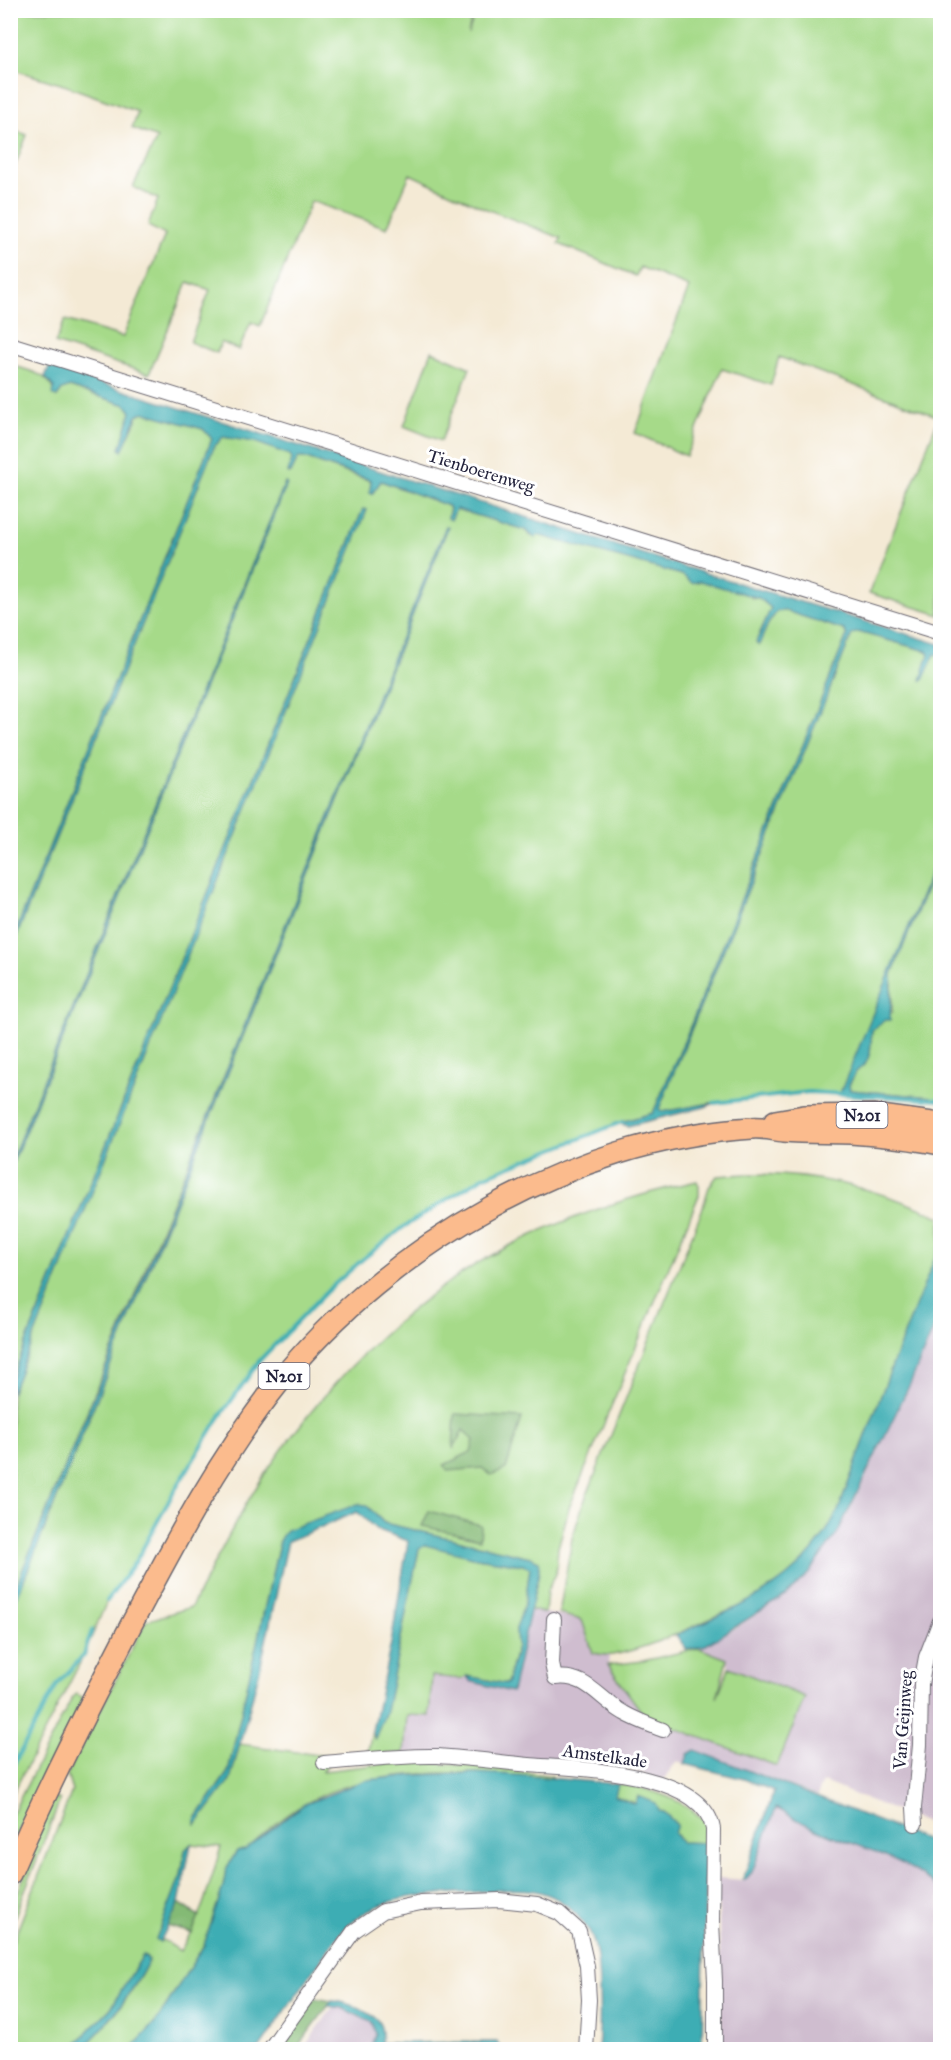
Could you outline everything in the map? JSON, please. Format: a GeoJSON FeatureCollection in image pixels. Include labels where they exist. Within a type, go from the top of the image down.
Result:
{"type":"FeatureCollection","features":[{"type":"Feature","properties":{"kind":"main road","name":"N201"},"geometry":{"type":"LineString","coordinates":[[10,1874],[102,1680],[193,1513],[250,1420],[312,1344],[353,1304],[400,1265],[499,1202],[540,1182],[624,1152],[678,1139],[757,1127],[783,1118],[873,1116],[940,1124]]}},
{"type":"Feature","properties":{"kind":"main road","name":"N201"},"geometry":{"type":"LineString","coordinates":[[757,1127],[785,1131],[882,1135],[940,1144]]}},
{"type":"Feature","properties":{"kind":"street","name":"Tienboerenweg"},"geometry":{"type":"LineString","coordinates":[[10,344],[940,633]]}},
{"type":"Feature","properties":{"kind":"street"},"geometry":{"type":"LineString","coordinates":[[554,1619],[552,1664],[555,1677],[564,1676],[584,1682],[622,1712],[663,1730]]}},
{"type":"Feature","properties":{"kind":"street","name":"Van Geijnweg"},"geometry":{"type":"LineString","coordinates":[[915,1824],[921,1683],[926,1657],[940,1621]]}},
{"type":"Feature","properties":{"kind":"street","name":"Amstelkade"},"geometry":{"type":"LineString","coordinates":[[324,1762],[439,1756],[619,1773],[651,1780],[692,1799],[706,1812],[713,1829],[712,1922],[715,2049]]}},
{"type":"Feature","properties":{"kind":"street"},"geometry":{"type":"LineString","coordinates":[[269,2049],[354,1931],[383,1911],[421,1904],[499,1900],[537,1904],[559,1913],[579,1931],[587,1966],[586,2049]]}},
{"type":"Feature","properties":{"kind":"shaded area"},"geometry":{"type":"Polygon","coordinates":[[[932,1331],[940,1335],[940,1828],[823,1782],[817,1796],[695,1750],[688,1754],[685,1764],[677,1761],[663,1780],[630,1769],[490,1757],[404,1753],[407,1715],[432,1676],[462,1679],[467,1676],[512,1692],[530,1610],[582,1620],[593,1653],[609,1656],[608,1665],[715,1705],[729,1667],[727,1659],[699,1648],[734,1629],[786,1595],[808,1574],[847,1516],[910,1384],[932,1331]]]}},
{"type":"Feature","properties":{"kind":"shaded area"},"geometry":{"type":"Polygon","coordinates":[[[775,1807],[813,1828],[892,1857],[913,1869],[940,1890],[940,2049],[721,2049],[718,1878],[745,1880],[775,1807]]]}},
{"type":"Feature","properties":{"kind":"shaded area"},"geometry":{"type":"Polygon","coordinates":[[[336,2003],[376,2023],[380,2045],[495,2045],[498,2050],[302,2050],[336,2003]]]}},
{"type":"Feature","properties":{"kind":"green space"},"geometry":{"type":"Polygon","coordinates":[[[477,10],[940,11],[940,615],[869,593],[939,417],[779,357],[771,385],[722,369],[686,456],[635,433],[689,287],[640,267],[636,276],[559,244],[561,238],[484,208],[410,174],[387,228],[311,201],[260,326],[251,322],[239,350],[221,342],[217,353],[190,342],[210,290],[188,282],[149,374],[55,343],[65,320],[123,337],[165,235],[148,226],[158,199],[133,187],[157,138],[132,128],[138,112],[67,86],[11,69],[10,11],[473,11],[468,33],[477,10]]]}},
{"type":"Feature","properties":{"kind":"green space"},"geometry":{"type":"Polygon","coordinates":[[[11,129],[27,135],[11,176],[11,129]]]}},
{"type":"Feature","properties":{"kind":"green space"},"geometry":{"type":"Polygon","coordinates":[[[432,351],[470,368],[441,441],[404,426],[432,351]]]}},
{"type":"Feature","properties":{"kind":"green space"},"geometry":{"type":"Polygon","coordinates":[[[11,365],[45,378],[57,397],[62,390],[69,387],[126,405],[131,412],[120,449],[122,450],[138,416],[143,412],[203,429],[212,439],[11,943],[11,365]]]}},
{"type":"Feature","properties":{"kind":"green space"},"geometry":{"type":"Polygon","coordinates":[[[223,437],[255,442],[290,455],[292,459],[289,473],[298,458],[304,458],[371,481],[370,492],[372,493],[381,481],[446,505],[450,508],[448,518],[451,519],[456,509],[525,530],[530,536],[538,535],[682,575],[692,583],[701,581],[748,594],[752,598],[759,598],[771,608],[756,642],[759,644],[777,611],[786,611],[844,630],[847,635],[688,1032],[653,1113],[617,1123],[483,1177],[405,1226],[326,1292],[260,1360],[217,1421],[172,1495],[136,1561],[107,1601],[84,1655],[11,1797],[11,1612],[448,527],[11,1598],[11,1394],[363,509],[11,1380],[11,1167],[285,483],[11,1161],[11,950],[214,446],[223,437]]]}},
{"type":"Feature","properties":{"kind":"green space"},"geometry":{"type":"Polygon","coordinates":[[[858,632],[927,651],[929,654],[922,680],[935,654],[940,655],[940,851],[845,1086],[840,1093],[809,1092],[717,1102],[662,1112],[659,1109],[852,634],[858,632]]]}},
{"type":"Feature","properties":{"kind":"green space"},"geometry":{"type":"Polygon","coordinates":[[[940,855],[940,1100],[929,1100],[930,1097],[850,1090],[849,1085],[856,1072],[866,1062],[870,1053],[872,1030],[892,1012],[892,974],[940,855]]]}},
{"type":"Feature","properties":{"kind":"green space"},"geometry":{"type":"Polygon","coordinates":[[[746,1174],[796,1176],[845,1184],[917,1207],[940,1217],[940,1249],[898,1350],[838,1511],[820,1541],[805,1559],[789,1576],[773,1588],[735,1608],[640,1648],[612,1655],[593,1653],[582,1620],[559,1614],[572,1539],[582,1507],[702,1210],[709,1187],[717,1176],[746,1174]]]}},
{"type":"Feature","properties":{"kind":"green space"},"geometry":{"type":"Polygon","coordinates":[[[697,1181],[699,1195],[569,1508],[558,1548],[556,1574],[547,1591],[545,1613],[530,1610],[539,1572],[530,1557],[384,1523],[366,1505],[280,1539],[228,1772],[195,1820],[230,1780],[240,1744],[333,1757],[323,1771],[407,1761],[498,1768],[553,1778],[458,1773],[392,1777],[360,1782],[330,1792],[303,1805],[245,1851],[237,1851],[226,1869],[223,1887],[204,1945],[156,2022],[131,2049],[82,2049],[101,2030],[128,1996],[149,1960],[143,1956],[111,2008],[71,2049],[11,2049],[10,1949],[72,1791],[67,1775],[146,1621],[191,1607],[249,1499],[295,1432],[321,1400],[378,1339],[443,1286],[478,1263],[513,1244],[603,1207],[697,1181]],[[191,1844],[185,1850],[181,1875],[160,1942],[161,1939],[180,1951],[199,1914],[221,1847],[191,1844]]]}},
{"type":"Feature","properties":{"kind":"green space"},"geometry":{"type":"Polygon","coordinates":[[[455,1414],[522,1418],[506,1469],[491,1475],[482,1468],[448,1471],[444,1465],[471,1452],[474,1440],[463,1430],[453,1449],[455,1414]]]}},
{"type":"Feature","properties":{"kind":"green space"},"geometry":{"type":"Polygon","coordinates":[[[429,1511],[481,1525],[480,1539],[422,1526],[429,1511]]]}},
{"type":"Feature","properties":{"kind":"green space"},"geometry":{"type":"Polygon","coordinates":[[[425,1544],[477,1558],[530,1568],[525,1602],[516,1629],[517,1646],[507,1684],[467,1676],[463,1679],[432,1676],[429,1716],[407,1715],[404,1753],[367,1755],[372,1731],[374,1738],[386,1711],[419,1549],[425,1544]]]}},
{"type":"Feature","properties":{"kind":"green space"},"geometry":{"type":"Polygon","coordinates":[[[699,1648],[727,1659],[717,1698],[729,1667],[805,1697],[777,1766],[645,1717],[608,1665],[643,1661],[699,1648]]]}},
{"type":"Feature","properties":{"kind":"green space"},"geometry":{"type":"Polygon","coordinates":[[[77,1694],[83,1698],[11,1847],[11,1816],[72,1698],[77,1694]]]}},
{"type":"Feature","properties":{"kind":"green space"},"geometry":{"type":"Polygon","coordinates":[[[618,1784],[656,1792],[690,1809],[710,1826],[706,1843],[681,1842],[659,1811],[614,1796],[618,1784]]]}},
{"type":"Feature","properties":{"kind":"green space"},"geometry":{"type":"Polygon","coordinates":[[[54,1797],[60,1800],[11,1926],[11,1909],[31,1860],[28,1858],[54,1797]]]}},
{"type":"Feature","properties":{"kind":"green space"},"geometry":{"type":"Polygon","coordinates":[[[179,1903],[199,1916],[192,1933],[167,1926],[179,1903]]]}},
{"type":"Feature","properties":{"kind":"green space"},"geometry":{"type":"Polygon","coordinates":[[[315,1998],[332,2001],[296,2049],[278,2050],[315,1998]]]}},
{"type":"Feature","properties":{"kind":"water"},"geometry":{"type":"Polygon","coordinates":[[[49,367],[685,567],[940,644],[940,655],[935,654],[921,680],[929,654],[927,651],[858,632],[852,634],[659,1109],[662,1112],[717,1102],[628,1126],[617,1123],[653,1113],[688,1032],[847,635],[844,630],[786,611],[777,611],[768,624],[759,645],[756,642],[771,608],[759,598],[700,581],[692,583],[682,575],[538,535],[535,538],[525,530],[456,509],[451,520],[448,518],[450,508],[446,505],[381,481],[372,494],[370,492],[371,480],[304,458],[298,458],[291,473],[288,473],[292,459],[290,455],[255,442],[223,437],[214,447],[11,950],[11,943],[212,439],[203,429],[143,412],[137,416],[122,451],[120,449],[131,412],[126,405],[70,387],[62,390],[57,397],[53,396],[54,387],[45,377],[49,367]]]}},
{"type":"Feature","properties":{"kind":"water"},"geometry":{"type":"Polygon","coordinates":[[[285,483],[287,484],[11,1167],[11,1161],[285,483]]]}},
{"type":"Feature","properties":{"kind":"water"},"geometry":{"type":"Polygon","coordinates":[[[363,509],[367,510],[11,1394],[11,1380],[363,509]]]}},
{"type":"Feature","properties":{"kind":"water"},"geometry":{"type":"Polygon","coordinates":[[[446,526],[448,527],[11,1612],[11,1598],[149,1263],[446,526]]]}},
{"type":"Feature","properties":{"kind":"water"},"geometry":{"type":"Polygon","coordinates":[[[940,851],[892,974],[890,1020],[885,1020],[872,1030],[870,1053],[866,1063],[856,1072],[849,1085],[850,1090],[931,1097],[929,1100],[840,1093],[940,851]]]}},
{"type":"Feature","properties":{"kind":"water"},"geometry":{"type":"Polygon","coordinates":[[[940,1245],[940,1314],[910,1384],[837,1534],[808,1574],[786,1595],[706,1645],[687,1650],[676,1635],[726,1613],[769,1589],[806,1558],[823,1537],[838,1511],[940,1245]]]}},
{"type":"Feature","properties":{"kind":"water"},"geometry":{"type":"Polygon","coordinates":[[[358,1504],[366,1505],[384,1523],[539,1561],[539,1572],[512,1692],[470,1681],[467,1676],[507,1684],[517,1646],[516,1629],[525,1602],[530,1568],[425,1545],[419,1549],[386,1711],[375,1739],[372,1731],[391,1643],[408,1541],[376,1529],[357,1512],[288,1541],[259,1673],[230,1780],[196,1825],[195,1820],[228,1772],[280,1539],[286,1530],[358,1504]]]}},
{"type":"Feature","properties":{"kind":"water"},"geometry":{"type":"Polygon","coordinates":[[[695,1750],[940,1845],[940,1890],[910,1868],[894,1860],[829,1835],[776,1808],[752,1872],[745,1880],[743,1879],[774,1791],[744,1779],[685,1764],[688,1754],[695,1750]]]}},
{"type":"Feature","properties":{"kind":"water"},"geometry":{"type":"Polygon","coordinates":[[[475,1773],[618,1784],[615,1796],[635,1804],[638,1796],[656,1803],[659,1811],[664,1812],[677,1825],[674,1833],[681,1842],[706,1843],[702,2049],[598,2049],[598,1975],[592,1937],[567,1905],[537,1891],[516,1889],[404,1898],[377,1906],[365,1913],[347,1926],[332,1945],[259,2049],[131,2049],[156,2022],[204,1945],[223,1887],[226,1869],[237,1851],[245,1850],[303,1805],[366,1780],[475,1773]]]}},
{"type":"Feature","properties":{"kind":"water"},"geometry":{"type":"Polygon","coordinates":[[[191,1844],[179,1903],[160,1942],[156,1939],[181,1875],[185,1850],[191,1844]]]}},
{"type":"Feature","properties":{"kind":"water"},"geometry":{"type":"Polygon","coordinates":[[[143,1955],[149,1960],[119,2008],[82,2049],[71,2049],[111,2008],[143,1955]]]}},
{"type":"Feature","properties":{"kind":"water"},"geometry":{"type":"Polygon","coordinates":[[[332,2001],[358,2008],[376,2019],[382,2030],[381,2043],[497,2042],[503,2049],[371,2049],[376,2034],[371,2022],[342,2008],[328,2006],[332,2001]]]}},
{"type":"Feature","properties":{"kind":"waterway"},"geometry":{"type":"LineString","coordinates":[[714,1103],[809,1092],[940,1100]]}},
{"type":"Feature","properties":{"kind":"waterway"},"geometry":{"type":"LineString","coordinates":[[107,1601],[136,1561],[172,1495],[217,1421],[260,1360],[326,1292],[405,1226],[483,1177],[622,1122]]}},
{"type":"Feature","properties":{"kind":"waterway"},"geometry":{"type":"LineString","coordinates":[[10,1771],[58,1683],[84,1655],[92,1630]]}}]}
